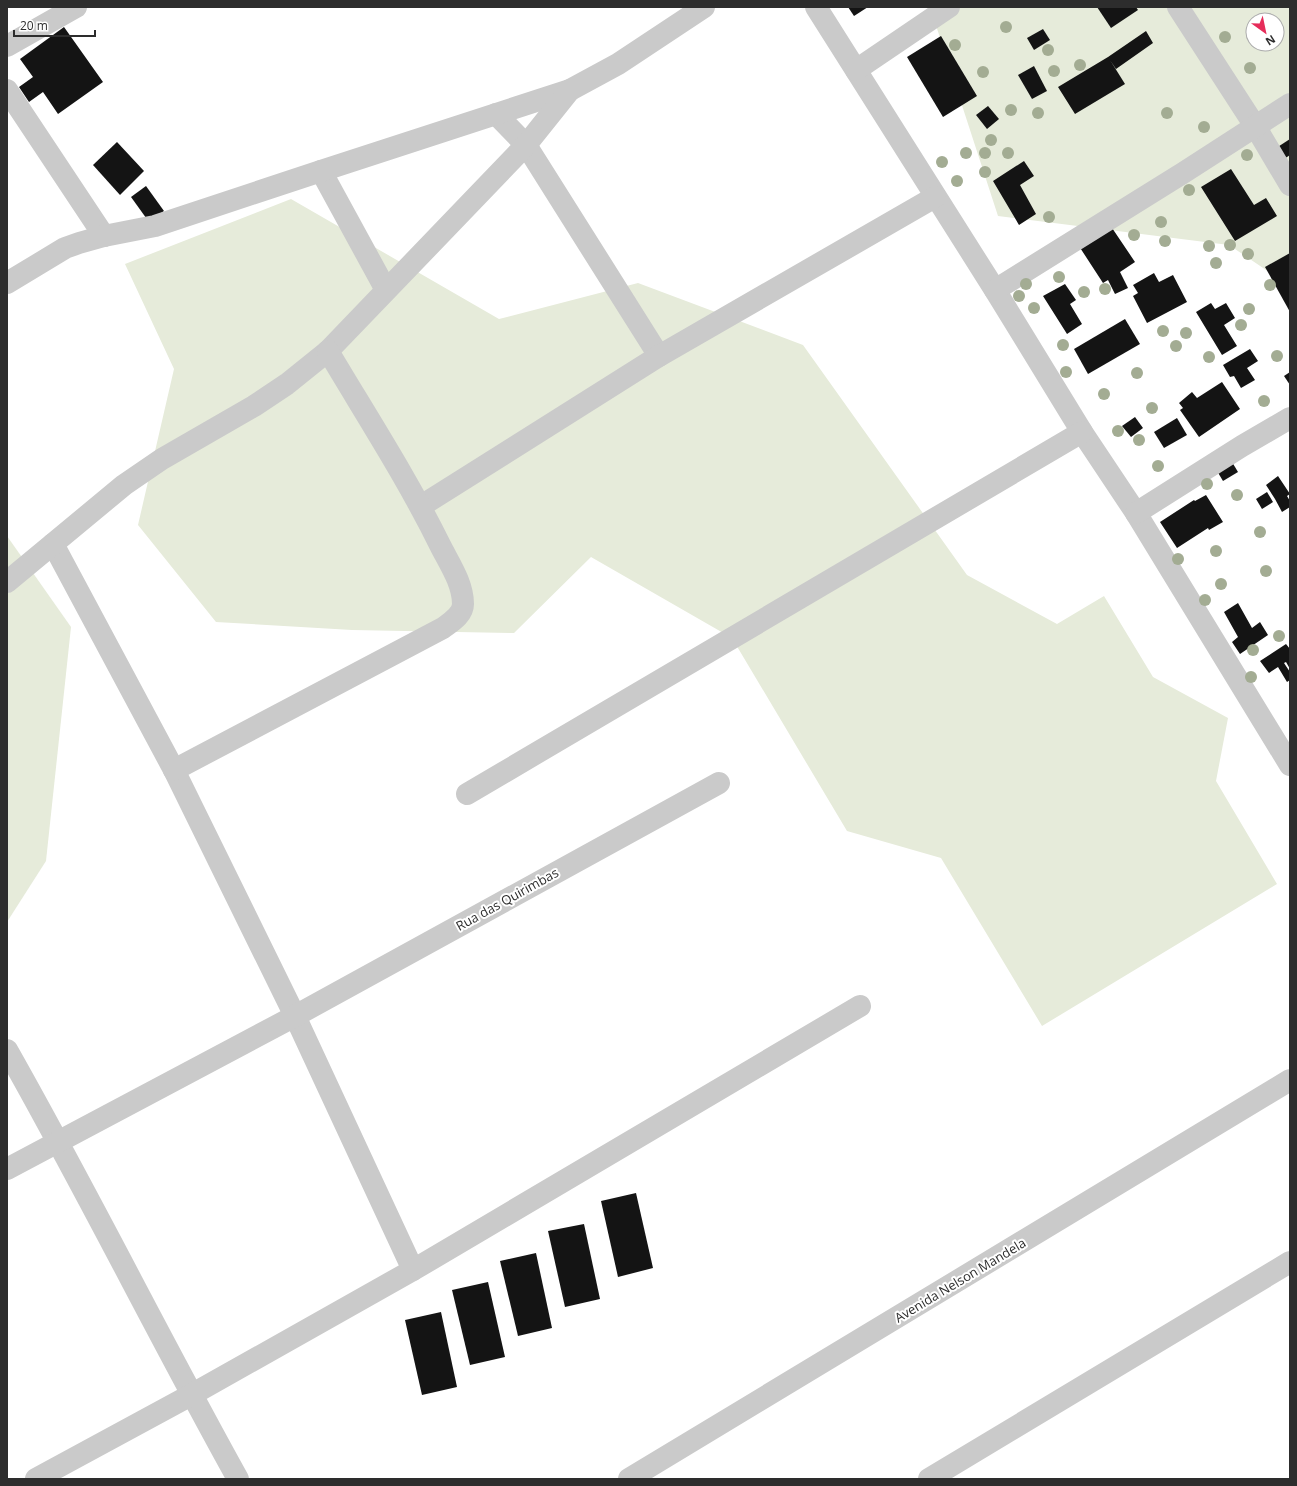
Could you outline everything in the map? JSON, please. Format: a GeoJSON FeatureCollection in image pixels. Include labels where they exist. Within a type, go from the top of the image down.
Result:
{"type":"FeatureCollection","features":[{"type":"Feature","properties":{"kind":"street"},"geometry":{"type":"LineString","coordinates":[[7,46],[76,7]]}},
{"type":"Feature","properties":{"kind":"street"},"geometry":{"type":"LineString","coordinates":[[7,283],[65,248],[104,236],[155,226],[321,170],[570,90],[618,64],[704,7]]}},
{"type":"Feature","properties":{"kind":"street"},"geometry":{"type":"LineString","coordinates":[[816,7],[1082,432],[1282,735],[1290,765]]}},
{"type":"Feature","properties":{"kind":"street"},"geometry":{"type":"LineString","coordinates":[[856,70],[949,7]]}},
{"type":"Feature","properties":{"kind":"street"},"geometry":{"type":"LineString","coordinates":[[1178,7],[1255,126],[1290,185]]}},
{"type":"Feature","properties":{"kind":"street"},"geometry":{"type":"LineString","coordinates":[[7,90],[104,236]]}},
{"type":"Feature","properties":{"kind":"street"},"geometry":{"type":"LineString","coordinates":[[7,582],[124,485],[162,459],[254,406],[287,384],[328,351],[526,145],[570,90]]}},
{"type":"Feature","properties":{"kind":"street"},"geometry":{"type":"LineString","coordinates":[[994,290],[1290,104]]}},
{"type":"Feature","properties":{"kind":"street"},"geometry":{"type":"LineString","coordinates":[[496,114],[526,145],[659,356]]}},
{"type":"Feature","properties":{"kind":"street"},"geometry":{"type":"LineString","coordinates":[[321,170],[386,290]]}},
{"type":"Feature","properties":{"kind":"street"},"geometry":{"type":"LineString","coordinates":[[421,506],[659,356],[935,197]]}},
{"type":"Feature","properties":{"kind":"street"},"geometry":{"type":"LineString","coordinates":[[174,770],[443,628],[456,618],[463,606],[462,592],[456,576],[421,506],[328,351]]}},
{"type":"Feature","properties":{"kind":"street"},"geometry":{"type":"LineString","coordinates":[[1136,513],[1242,446],[1290,418]]}},
{"type":"Feature","properties":{"kind":"street"},"geometry":{"type":"LineString","coordinates":[[467,794],[1082,432]]}},
{"type":"Feature","properties":{"kind":"street"},"geometry":{"type":"LineString","coordinates":[[53,544],[174,770],[295,1016],[413,1270]]}},
{"type":"Feature","properties":{"kind":"street","name":"Rua das Quirimbas"},"geometry":{"type":"LineString","coordinates":[[7,1169],[295,1016],[719,783]]}},
{"type":"Feature","properties":{"kind":"street"},"geometry":{"type":"LineString","coordinates":[[36,1479],[191,1395],[413,1270],[860,1006]]}},
{"type":"Feature","properties":{"kind":"street"},"geometry":{"type":"LineString","coordinates":[[7,1050],[58,1141],[191,1395],[238,1479]]}},
{"type":"Feature","properties":{"kind":"street","name":"Avenida Nelson Mandela"},"geometry":{"type":"LineString","coordinates":[[629,1479],[1290,1080]]}},
{"type":"Feature","properties":{"kind":"street"},"geometry":{"type":"LineString","coordinates":[[929,1479],[1290,1262]]}},
{"type":"Feature","properties":{"kind":"green space"},"geometry":{"type":"Polygon","coordinates":[[[930,7],[1290,7],[1290,286],[1229,245],[998,216],[930,7]]]}},
{"type":"Feature","properties":{"kind":"green space"},"geometry":{"type":"Polygon","coordinates":[[[291,199],[499,319],[638,283],[803,345],[967,575],[1057,624],[1104,596],[1153,677],[1228,718],[1216,781],[1277,884],[1042,1026],[941,858],[847,831],[732,638],[591,557],[514,633],[352,630],[216,622],[138,525],[174,369],[125,264],[291,199]]]}},
{"type":"Feature","properties":{"kind":"green space"},"geometry":{"type":"Polygon","coordinates":[[[7,536],[71,627],[46,861],[7,922],[7,536]]]}},
{"type":"Feature","properties":{"kind":"building"},"geometry":{"type":"Polygon","coordinates":[[[848,7],[868,7],[854,16],[848,7]]]}},
{"type":"Feature","properties":{"kind":"building"},"geometry":{"type":"Polygon","coordinates":[[[1097,7],[1136,7],[1138,10],[1111,28],[1097,7]]]}},
{"type":"Feature","properties":{"kind":"building"},"geometry":{"type":"Polygon","coordinates":[[[64,27],[103,82],[58,114],[43,92],[29,102],[19,87],[33,77],[20,59],[64,27]]]}},
{"type":"Feature","properties":{"kind":"building"},"geometry":{"type":"Polygon","coordinates":[[[1043,29],[1050,40],[1034,50],[1027,38],[1043,29]]]}},
{"type":"Feature","properties":{"kind":"building"},"geometry":{"type":"Polygon","coordinates":[[[1146,31],[1153,43],[1116,69],[1110,60],[1125,84],[1075,114],[1058,87],[1108,57],[1146,31]]]}},
{"type":"Feature","properties":{"kind":"building"},"geometry":{"type":"Polygon","coordinates":[[[941,36],[977,96],[943,117],[907,57],[941,36]]]}},
{"type":"Feature","properties":{"kind":"building"},"geometry":{"type":"Polygon","coordinates":[[[1034,66],[1047,91],[1032,99],[1018,75],[1034,66]]]}},
{"type":"Feature","properties":{"kind":"building"},"geometry":{"type":"Polygon","coordinates":[[[988,106],[999,119],[987,129],[976,115],[988,106]]]}},
{"type":"Feature","properties":{"kind":"building"},"geometry":{"type":"Polygon","coordinates":[[[1290,139],[1290,155],[1278,163],[1270,152],[1290,139]]]}},
{"type":"Feature","properties":{"kind":"building"},"geometry":{"type":"Polygon","coordinates":[[[117,142],[144,171],[120,195],[93,165],[117,142]]]}},
{"type":"Feature","properties":{"kind":"building"},"geometry":{"type":"Polygon","coordinates":[[[1024,161],[1034,176],[1020,185],[1036,214],[1019,225],[993,181],[1024,161]]]}},
{"type":"Feature","properties":{"kind":"building"},"geometry":{"type":"Polygon","coordinates":[[[1231,169],[1254,205],[1266,198],[1277,216],[1235,241],[1201,187],[1231,169]]]}},
{"type":"Feature","properties":{"kind":"building"},"geometry":{"type":"Polygon","coordinates":[[[146,186],[164,211],[149,222],[131,197],[146,186]]]}},
{"type":"Feature","properties":{"kind":"building"},"geometry":{"type":"Polygon","coordinates":[[[1106,219],[1135,262],[1120,272],[1128,288],[1115,294],[1108,280],[1103,283],[1075,240],[1106,219]]]}},
{"type":"Feature","properties":{"kind":"building"},"geometry":{"type":"Polygon","coordinates":[[[1290,253],[1290,312],[1265,267],[1290,253]]]}},
{"type":"Feature","properties":{"kind":"building"},"geometry":{"type":"Polygon","coordinates":[[[1154,273],[1159,282],[1173,275],[1187,302],[1147,323],[1133,296],[1138,293],[1133,285],[1154,273]]]}},
{"type":"Feature","properties":{"kind":"building"},"geometry":{"type":"Polygon","coordinates":[[[1065,284],[1076,300],[1070,304],[1082,324],[1067,334],[1043,296],[1065,284]]]}},
{"type":"Feature","properties":{"kind":"building"},"geometry":{"type":"Polygon","coordinates":[[[1211,303],[1215,309],[1226,303],[1235,318],[1224,325],[1237,346],[1222,355],[1196,312],[1211,303]]]}},
{"type":"Feature","properties":{"kind":"building"},"geometry":{"type":"Polygon","coordinates":[[[1125,319],[1140,344],[1088,374],[1074,349],[1125,319]]]}},
{"type":"Feature","properties":{"kind":"building"},"geometry":{"type":"Polygon","coordinates":[[[1250,349],[1258,361],[1247,368],[1255,380],[1241,388],[1234,376],[1230,377],[1223,365],[1250,349]]]}},
{"type":"Feature","properties":{"kind":"building"},"geometry":{"type":"Polygon","coordinates":[[[1290,372],[1290,385],[1284,376],[1290,372]]]}},
{"type":"Feature","properties":{"kind":"building"},"geometry":{"type":"Polygon","coordinates":[[[1222,382],[1240,409],[1199,437],[1180,410],[1183,408],[1179,403],[1192,392],[1197,398],[1222,382]]]}},
{"type":"Feature","properties":{"kind":"building"},"geometry":{"type":"Polygon","coordinates":[[[1135,417],[1143,428],[1131,437],[1122,426],[1135,417]]]}},
{"type":"Feature","properties":{"kind":"building"},"geometry":{"type":"Polygon","coordinates":[[[1177,418],[1187,435],[1164,448],[1154,432],[1177,418]]]}},
{"type":"Feature","properties":{"kind":"building"},"geometry":{"type":"Polygon","coordinates":[[[1229,457],[1238,472],[1223,481],[1214,466],[1229,457]]]}},
{"type":"Feature","properties":{"kind":"building"},"geometry":{"type":"Polygon","coordinates":[[[1278,476],[1290,494],[1287,496],[1290,501],[1290,507],[1282,512],[1266,485],[1278,476]]]}},
{"type":"Feature","properties":{"kind":"building"},"geometry":{"type":"Polygon","coordinates":[[[1267,492],[1273,502],[1262,509],[1256,499],[1267,492]]]}},
{"type":"Feature","properties":{"kind":"building"},"geometry":{"type":"Polygon","coordinates":[[[1206,495],[1223,522],[1209,530],[1208,528],[1177,548],[1160,522],[1194,500],[1195,501],[1206,495]]]}},
{"type":"Feature","properties":{"kind":"building"},"geometry":{"type":"Polygon","coordinates":[[[1238,603],[1252,628],[1260,622],[1268,635],[1240,654],[1232,642],[1238,637],[1224,612],[1238,603]]]}},
{"type":"Feature","properties":{"kind":"building"},"geometry":{"type":"Polygon","coordinates":[[[1286,644],[1290,649],[1290,669],[1286,662],[1284,663],[1290,672],[1290,680],[1287,682],[1278,667],[1269,673],[1260,661],[1286,644]]]}},
{"type":"Feature","properties":{"kind":"building"},"geometry":{"type":"Polygon","coordinates":[[[636,1193],[653,1268],[618,1277],[601,1201],[636,1193]]]}},
{"type":"Feature","properties":{"kind":"building"},"geometry":{"type":"Polygon","coordinates":[[[584,1224],[600,1299],[565,1307],[548,1231],[584,1224]]]}},
{"type":"Feature","properties":{"kind":"building"},"geometry":{"type":"Polygon","coordinates":[[[536,1253],[552,1328],[518,1336],[500,1261],[536,1253]]]}},
{"type":"Feature","properties":{"kind":"building"},"geometry":{"type":"Polygon","coordinates":[[[488,1282],[505,1357],[470,1365],[452,1290],[488,1282]]]}},
{"type":"Feature","properties":{"kind":"building"},"geometry":{"type":"Polygon","coordinates":[[[441,1312],[457,1387],[422,1395],[405,1320],[441,1312]]]}}]}
